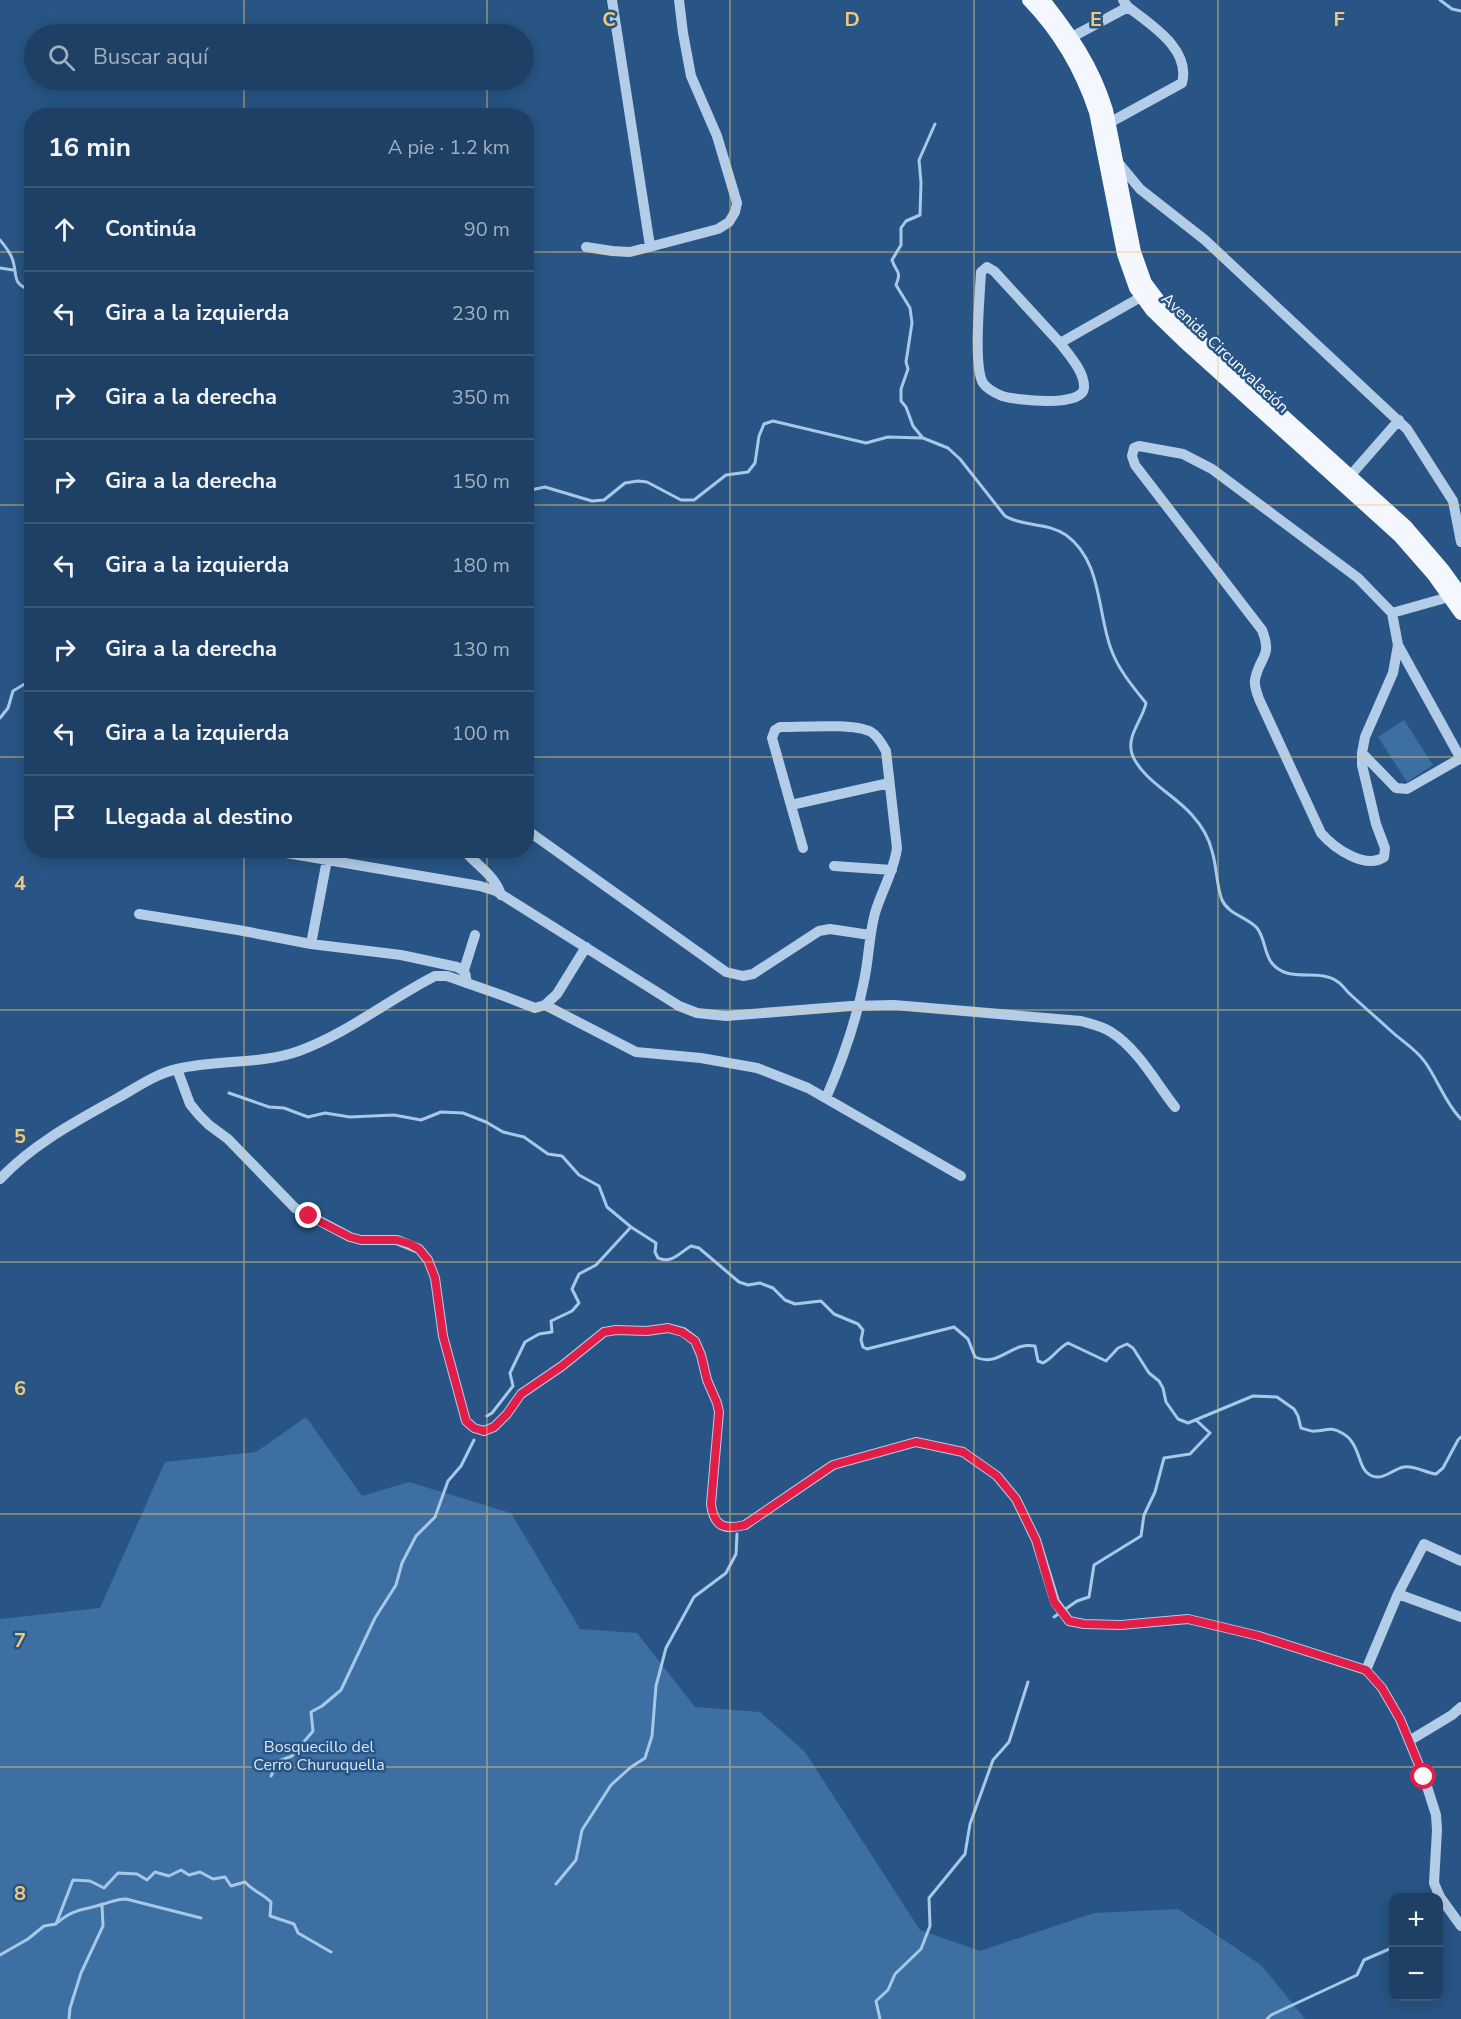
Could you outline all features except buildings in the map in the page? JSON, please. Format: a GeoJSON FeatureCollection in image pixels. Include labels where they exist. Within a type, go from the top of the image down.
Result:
{"type":"FeatureCollection","features":[{"type":"Feature","properties":{"kind":"main road","name":"Avenida Circunvalación"},"geometry":{"type":"LineString","coordinates":[[1029,0],[1063,43],[1090,93],[1096,112],[1124,255],[1136,288],[1160,303],[1406,527],[1442,569],[1457,591],[1461,613]]}},
{"type":"Feature","properties":{"kind":"main road","name":"Avenida Circunvalación"},"geometry":{"type":"LineString","coordinates":[[1043,0],[1072,37],[1100,90],[1109,123],[1134,252],[1152,310],[1399,535],[1434,575],[1457,591]]}},
{"type":"Feature","properties":{"kind":"street"},"geometry":{"type":"LineString","coordinates":[[612,0],[650,246]]}},
{"type":"Feature","properties":{"kind":"street"},"geometry":{"type":"LineString","coordinates":[[586,247],[630,252],[718,229],[729,222],[735,212],[737,203],[717,136],[691,76],[679,0]]}},
{"type":"Feature","properties":{"kind":"street"},"geometry":{"type":"LineString","coordinates":[[1072,37],[1126,4],[1170,42],[1185,72],[1182,83],[1109,123]]}},
{"type":"Feature","properties":{"kind":"street"},"geometry":{"type":"LineString","coordinates":[[1116,159],[1140,189],[1205,240],[1399,420],[1453,501],[1461,542]]}},
{"type":"Feature","properties":{"kind":"street"},"geometry":{"type":"LineString","coordinates":[[987,267],[994,271],[1060,343],[1081,374],[1084,387],[1082,393],[1073,399],[1052,402],[1004,396],[992,392],[982,382],[978,365],[981,272],[987,267]]}},
{"type":"Feature","properties":{"kind":"street"},"geometry":{"type":"LineString","coordinates":[[1060,343],[1146,294]]}},
{"type":"Feature","properties":{"kind":"street"},"geometry":{"type":"LineString","coordinates":[[1350,476],[1399,420]]}},
{"type":"Feature","properties":{"kind":"street"},"geometry":{"type":"LineString","coordinates":[[1362,753],[1396,788],[1407,789],[1461,758],[1398,645],[1392,613],[1358,578],[1212,469],[1183,454],[1139,446],[1134,448],[1132,456],[1136,465],[1262,630],[1267,643],[1267,651],[1255,683],[1259,699],[1322,833],[1327,840],[1341,850],[1363,861],[1378,861],[1384,857],[1385,848],[1362,765],[1362,753],[1365,737],[1393,673],[1398,645]]}},
{"type":"Feature","properties":{"kind":"street"},"geometry":{"type":"LineString","coordinates":[[1392,613],[1457,591]]}},
{"type":"Feature","properties":{"kind":"street"},"geometry":{"type":"LineString","coordinates":[[803,848],[772,738],[775,730],[780,727],[855,728],[871,732],[879,739],[886,751],[897,848],[870,935],[864,979],[852,1035],[826,1098]]}},
{"type":"Feature","properties":{"kind":"street"},"geometry":{"type":"LineString","coordinates":[[791,805],[889,783]]}},
{"type":"Feature","properties":{"kind":"street"},"geometry":{"type":"LineString","coordinates":[[534,835],[726,972],[743,976],[753,974],[819,931],[830,929],[870,935]]}},
{"type":"Feature","properties":{"kind":"street"},"geometry":{"type":"LineString","coordinates":[[315,858],[480,886],[501,895],[679,1006],[697,1013],[726,1016],[894,1005],[1080,1021],[1097,1025],[1112,1033],[1133,1052],[1175,1107]]}},
{"type":"Feature","properties":{"kind":"street"},"geometry":{"type":"LineString","coordinates":[[470,858],[498,884],[501,895]]}},
{"type":"Feature","properties":{"kind":"street"},"geometry":{"type":"LineString","coordinates":[[311,944],[327,860]]}},
{"type":"Feature","properties":{"kind":"street"},"geometry":{"type":"LineString","coordinates":[[834,866],[892,870]]}},
{"type":"Feature","properties":{"kind":"street"},"geometry":{"type":"LineString","coordinates":[[139,914],[311,944],[401,955],[464,970],[467,975],[466,983]]}},
{"type":"Feature","properties":{"kind":"street"},"geometry":{"type":"LineString","coordinates":[[464,970],[475,935]]}},
{"type":"Feature","properties":{"kind":"street"},"geometry":{"type":"LineString","coordinates":[[0,1179],[19,1159],[60,1130],[153,1078],[177,1069],[269,1059],[298,1051],[341,1033],[435,976],[447,976],[535,1008],[545,1005],[557,994],[586,947]]}},
{"type":"Feature","properties":{"kind":"street"},"geometry":{"type":"LineString","coordinates":[[545,1005],[636,1052],[701,1058],[757,1068],[808,1088],[961,1176]]}},
{"type":"Feature","properties":{"kind":"street"},"geometry":{"type":"LineString","coordinates":[[177,1069],[190,1104],[209,1125],[228,1139],[295,1208],[350,1237],[361,1240],[397,1240],[410,1244],[424,1254],[435,1278],[443,1336],[466,1421],[474,1428],[484,1431],[494,1427],[507,1414],[521,1394],[562,1366],[604,1332],[668,1328],[682,1332],[695,1341],[717,1403],[719,1425],[711,1504],[713,1516],[720,1525],[730,1529],[745,1525],[833,1465],[865,1455],[916,1442],[963,1452],[997,1476],[1016,1499],[1036,1540],[1054,1602],[1069,1621],[1084,1624],[1121,1625],[1188,1619],[1259,1636],[1366,1670],[1382,1688],[1400,1719],[1424,1777],[1436,1815],[1434,1883],[1440,1897],[1461,1926]]}},
{"type":"Feature","properties":{"kind":"street"},"geometry":{"type":"LineString","coordinates":[[1366,1670],[1398,1593],[1424,1544],[1461,1562]]}},
{"type":"Feature","properties":{"kind":"street"},"geometry":{"type":"LineString","coordinates":[[1398,1593],[1461,1617]]}},
{"type":"Feature","properties":{"kind":"street"},"geometry":{"type":"LineString","coordinates":[[1409,1741],[1461,1707]]}},
{"type":"Feature","properties":{"kind":"green space"},"geometry":{"type":"Polygon","coordinates":[[[1404,720],[1433,765],[1407,782],[1378,737],[1404,720]]]}},
{"type":"Feature","properties":{"kind":"green space","name":"Bosquecillo del Cerro Churuquella"},"geometry":{"type":"Polygon","coordinates":[[[306,1417],[362,1496],[409,1482],[511,1513],[580,1629],[637,1633],[695,1707],[760,1712],[805,1752],[920,1930],[980,1951],[1094,1913],[1178,1909],[1261,1965],[1305,2019],[0,2019],[0,1619],[100,1608],[165,1462],[256,1452],[306,1417]]]}},
{"type":"Feature","properties":{"kind":"waterway"},"geometry":{"type":"LineString","coordinates":[[1440,0],[1452,9],[1461,11]]}},
{"type":"Feature","properties":{"kind":"waterway"},"geometry":{"type":"LineString","coordinates":[[922,437],[913,426],[906,407],[901,401],[901,389],[908,369],[906,362],[912,323],[910,308],[896,285],[898,274],[892,260],[901,245],[901,228],[906,221],[920,215],[919,160],[935,124]]}},
{"type":"Feature","properties":{"kind":"waterway"},"geometry":{"type":"LineString","coordinates":[[0,240],[12,258],[16,279],[24,287]]}},
{"type":"Feature","properties":{"kind":"waterway"},"geometry":{"type":"LineString","coordinates":[[0,268],[13,270]]}},
{"type":"Feature","properties":{"kind":"waterway"},"geometry":{"type":"LineString","coordinates":[[534,489],[545,487],[592,501],[604,500],[625,483],[638,481],[647,482],[681,500],[694,500],[726,475],[748,472],[755,463],[759,436],[764,424],[773,421],[866,443],[888,437],[923,438],[948,448],[960,459],[1005,516],[1019,522],[1059,531],[1078,546],[1086,558],[1097,588],[1111,649],[1126,678],[1146,703],[1131,741],[1132,754],[1143,771],[1185,808],[1201,827],[1211,846],[1220,894],[1225,905],[1257,928],[1271,962],[1278,969],[1286,973],[1321,976],[1338,982],[1413,1049],[1425,1062],[1450,1106],[1461,1119]]}},
{"type":"Feature","properties":{"kind":"waterway"},"geometry":{"type":"LineString","coordinates":[[0,718],[8,708],[13,691],[24,684]]}},
{"type":"Feature","properties":{"kind":"waterway"},"geometry":{"type":"LineString","coordinates":[[229,1093],[308,1117],[325,1113],[350,1117],[394,1115],[421,1120],[441,1112],[463,1113],[503,1132],[524,1137],[548,1154],[562,1156],[579,1175],[599,1186],[607,1207],[631,1227],[656,1243],[655,1252],[658,1258],[667,1260],[691,1246],[699,1248],[739,1282],[748,1285],[760,1283],[773,1288],[785,1300],[795,1304],[821,1301],[834,1314],[858,1324],[863,1330],[861,1340],[863,1347],[867,1349],[954,1327],[968,1339],[975,1357],[984,1359],[999,1357],[1027,1345],[1035,1346],[1038,1361],[1043,1363],[1068,1343],[1106,1361],[1118,1348],[1127,1344],[1133,1348],[1149,1373],[1159,1381],[1166,1402],[1178,1419],[1188,1423],[1253,1396],[1277,1397],[1294,1409],[1301,1428],[1310,1431],[1334,1430],[1348,1437],[1366,1472],[1375,1477],[1408,1467],[1436,1474],[1443,1468],[1461,1437]]}},
{"type":"Feature","properties":{"kind":"waterway"},"geometry":{"type":"LineString","coordinates":[[487,1416],[492,1413],[513,1386],[510,1373],[525,1342],[539,1334],[552,1332],[551,1321],[572,1311],[579,1303],[572,1289],[579,1274],[596,1265],[631,1227]]}},
{"type":"Feature","properties":{"kind":"waterway"},"geometry":{"type":"LineString","coordinates":[[1054,1617],[1077,1601],[1089,1597],[1094,1565],[1141,1536],[1144,1515],[1155,1492],[1164,1458],[1190,1454],[1210,1433],[1196,1420]]}},
{"type":"Feature","properties":{"kind":"waterway"},"geometry":{"type":"LineString","coordinates":[[271,1776],[279,1761],[292,1756],[313,1731],[311,1712],[341,1690],[375,1618],[396,1585],[402,1563],[416,1536],[435,1517],[448,1481],[461,1466],[474,1440]]}},
{"type":"Feature","properties":{"kind":"waterway"},"geometry":{"type":"LineString","coordinates":[[556,1884],[576,1860],[582,1830],[611,1785],[645,1758],[652,1736],[656,1686],[666,1648],[694,1597],[726,1573],[736,1554],[737,1534]]}},
{"type":"Feature","properties":{"kind":"waterway"},"geometry":{"type":"LineString","coordinates":[[880,2019],[876,2001],[888,1990],[895,1974],[921,1949],[930,1926],[929,1898],[965,1854],[970,1824],[993,1760],[1009,1742],[1028,1682]]}},
{"type":"Feature","properties":{"kind":"waterway"},"geometry":{"type":"LineString","coordinates":[[0,1955],[28,1939],[44,1926],[56,1924],[73,1880],[90,1881],[104,1888],[118,1873],[137,1874],[147,1880],[155,1872],[169,1876],[181,1870],[189,1875],[200,1872],[213,1879],[225,1877],[231,1886],[245,1882],[271,1902],[270,1916],[294,1924],[298,1933],[331,1952]]}},
{"type":"Feature","properties":{"kind":"waterway"},"geometry":{"type":"LineString","coordinates":[[58,1922],[74,1912],[126,1899],[201,1918]]}},
{"type":"Feature","properties":{"kind":"waterway"},"geometry":{"type":"LineString","coordinates":[[69,2019],[70,2008],[81,1973],[103,1926],[102,1905]]}},
{"type":"Feature","properties":{"kind":"waterway"},"geometry":{"type":"LineString","coordinates":[[1267,2019],[1271,2015],[1357,1975],[1364,1960],[1389,1949]]}},
{"type":"Feature","properties":{"kind":"route"},"geometry":{"type":"LineString","coordinates":[[309,1216],[350,1237],[361,1240],[397,1240],[410,1244],[419,1249],[428,1260],[435,1278],[443,1336],[466,1421],[474,1428],[484,1431],[494,1427],[507,1414],[521,1394],[562,1366],[604,1332],[668,1328],[682,1332],[695,1341],[719,1412],[711,1504],[713,1516],[720,1525],[730,1529],[745,1525],[833,1465],[865,1455],[916,1442],[963,1452],[997,1476],[1016,1499],[1036,1540],[1054,1602],[1069,1621],[1084,1624],[1121,1625],[1188,1619],[1259,1636],[1366,1670],[1382,1688],[1400,1719],[1424,1777]]}}]}
